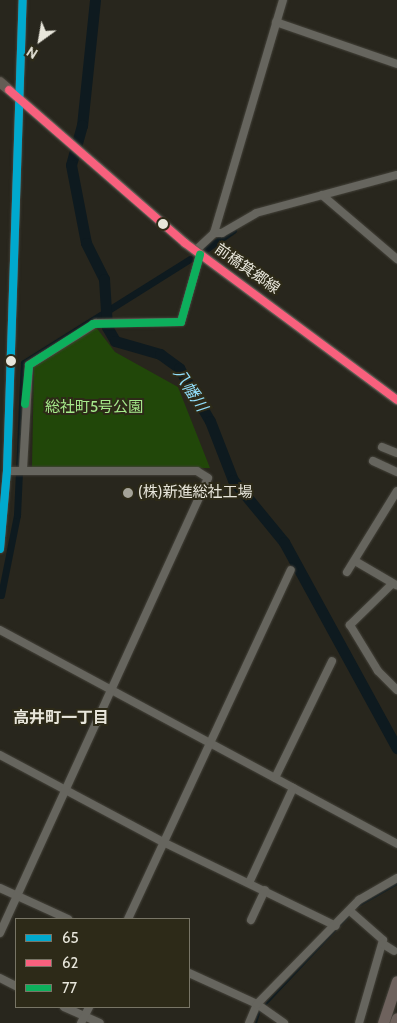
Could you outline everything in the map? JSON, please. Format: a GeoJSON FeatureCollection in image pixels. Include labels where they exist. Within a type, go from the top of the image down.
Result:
{"type":"FeatureCollection","features":[{"type":"Feature","properties":{"kind":"highway"},"geometry":{"type":"LineString","coordinates":[[384,1023],[397,981]]}},
{"type":"Feature","properties":{"kind":"highway"},"geometry":{"type":"LineString","coordinates":[[395,1023],[397,1018]]}},
{"type":"Feature","properties":{"kind":"main road"},"geometry":{"type":"LineString","coordinates":[[0,82],[20,101]]}},
{"type":"Feature","properties":{"kind":"main road","name":"前橋箕郷線"},"geometry":{"type":"LineString","coordinates":[[20,101],[197,253],[313,334],[397,400]]}},
{"type":"Feature","properties":{"kind":"street"},"geometry":{"type":"LineString","coordinates":[[0,549],[7,471],[22,0]]}},
{"type":"Feature","properties":{"kind":"street"},"geometry":{"type":"LineString","coordinates":[[23,469],[28,367],[100,322],[181,322],[197,253],[214,233],[283,0]]}},
{"type":"Feature","properties":{"kind":"street"},"geometry":{"type":"LineString","coordinates":[[276,22],[397,64]]}},
{"type":"Feature","properties":{"kind":"street"},"geometry":{"type":"LineString","coordinates":[[214,233],[222,233],[256,213],[397,175]]}},
{"type":"Feature","properties":{"kind":"street"},"geometry":{"type":"LineString","coordinates":[[322,195],[397,259]]}},
{"type":"Feature","properties":{"kind":"street"},"geometry":{"type":"LineString","coordinates":[[382,447],[397,453]]}},
{"type":"Feature","properties":{"kind":"street"},"geometry":{"type":"LineString","coordinates":[[373,461],[397,472]]}},
{"type":"Feature","properties":{"kind":"street"},"geometry":{"type":"LineString","coordinates":[[0,933],[208,478],[197,472],[23,469],[7,471]]}},
{"type":"Feature","properties":{"kind":"street"},"geometry":{"type":"LineString","coordinates":[[347,572],[397,491]]}},
{"type":"Feature","properties":{"kind":"street"},"geometry":{"type":"LineString","coordinates":[[355,561],[395,585],[350,625],[378,672],[397,690]]}},
{"type":"Feature","properties":{"kind":"street"},"geometry":{"type":"LineString","coordinates":[[128,918],[208,743],[291,570]]}},
{"type":"Feature","properties":{"kind":"street"},"geometry":{"type":"LineString","coordinates":[[0,630],[397,844]]}},
{"type":"Feature","properties":{"kind":"street"},"geometry":{"type":"LineString","coordinates":[[275,778],[332,661]]}},
{"type":"Feature","properties":{"kind":"street"},"geometry":{"type":"LineString","coordinates":[[0,755],[163,842],[249,882],[336,926]]}},
{"type":"Feature","properties":{"kind":"street"},"geometry":{"type":"LineString","coordinates":[[249,882],[293,788]]}},
{"type":"Feature","properties":{"kind":"street"},"geometry":{"type":"LineString","coordinates":[[249,1023],[257,1004],[350,911],[397,878]]}},
{"type":"Feature","properties":{"kind":"street"},"geometry":{"type":"LineString","coordinates":[[0,888],[66,918]]}},
{"type":"Feature","properties":{"kind":"street"},"geometry":{"type":"LineString","coordinates":[[251,920],[265,890]]}},
{"type":"Feature","properties":{"kind":"street"},"geometry":{"type":"LineString","coordinates":[[350,911],[381,935],[382,944],[359,1023]]}},
{"type":"Feature","properties":{"kind":"street"},"geometry":{"type":"LineString","coordinates":[[382,944],[394,951]]}},
{"type":"Feature","properties":{"kind":"street"},"geometry":{"type":"LineString","coordinates":[[190,973],[257,1004],[284,1023]]}},
{"type":"Feature","properties":{"kind":"street"},"geometry":{"type":"LineString","coordinates":[[0,978],[15,986]]}},
{"type":"Feature","properties":{"kind":"street"},"geometry":{"type":"LineString","coordinates":[[66,1008],[83,1019],[100,1023]]}},
{"type":"Feature","properties":{"kind":"green space","name":"総社町5号公園"},"geometry":{"type":"Polygon","coordinates":[[[95,326],[115,352],[178,387],[210,468],[32,467],[34,365],[95,326]]]}},
{"type":"Feature","properties":{"kind":"waterway","name":"八幡川"},"geometry":{"type":"LineString","coordinates":[[95,0],[82,125],[71,165],[86,243],[104,279],[107,327],[115,341],[160,354],[179,368],[210,421],[233,480],[284,542],[397,748]]}},
{"type":"Feature","properties":{"kind":"waterway"},"geometry":{"type":"LineString","coordinates":[[206,249],[233,230]]}},
{"type":"Feature","properties":{"kind":"waterway"},"geometry":{"type":"LineString","coordinates":[[1,595],[17,515],[24,363],[190,259]]}},
{"type":"Feature","properties":{"kind":"waterway"},"geometry":{"type":"LineString","coordinates":[[357,907],[397,884]]}},
{"type":"Feature","properties":{"kind":"waterway"},"geometry":{"type":"LineString","coordinates":[[266,1004],[350,915]]}},
{"type":"Feature","properties":{"kind":"waterway"},"geometry":{"type":"LineString","coordinates":[[256,1023],[260,1010]]}},
{"type":"Feature","properties":{"kind":"transit line","name":"65"},"geometry":{"type":"LineString","coordinates":[[0,549],[7,471],[23,0]]}},
{"type":"Feature","properties":{"kind":"transit line","name":"62"},"geometry":{"type":"LineString","coordinates":[[9,90],[185,243],[397,400]]}},
{"type":"Feature","properties":{"kind":"transit line","name":"77"},"geometry":{"type":"LineString","coordinates":[[25,404],[29,365],[93,324],[181,322],[200,255]]}},
{"type":"Feature","properties":{"kind":"place","name":"(株)新進総社工場"},"geometry":{"type":"Point","coordinates":[128,493]}},
{"type":"Feature","properties":{"kind":"district","name":"高井町一丁目"},"geometry":{"type":"Point","coordinates":[61,718]}}]}
